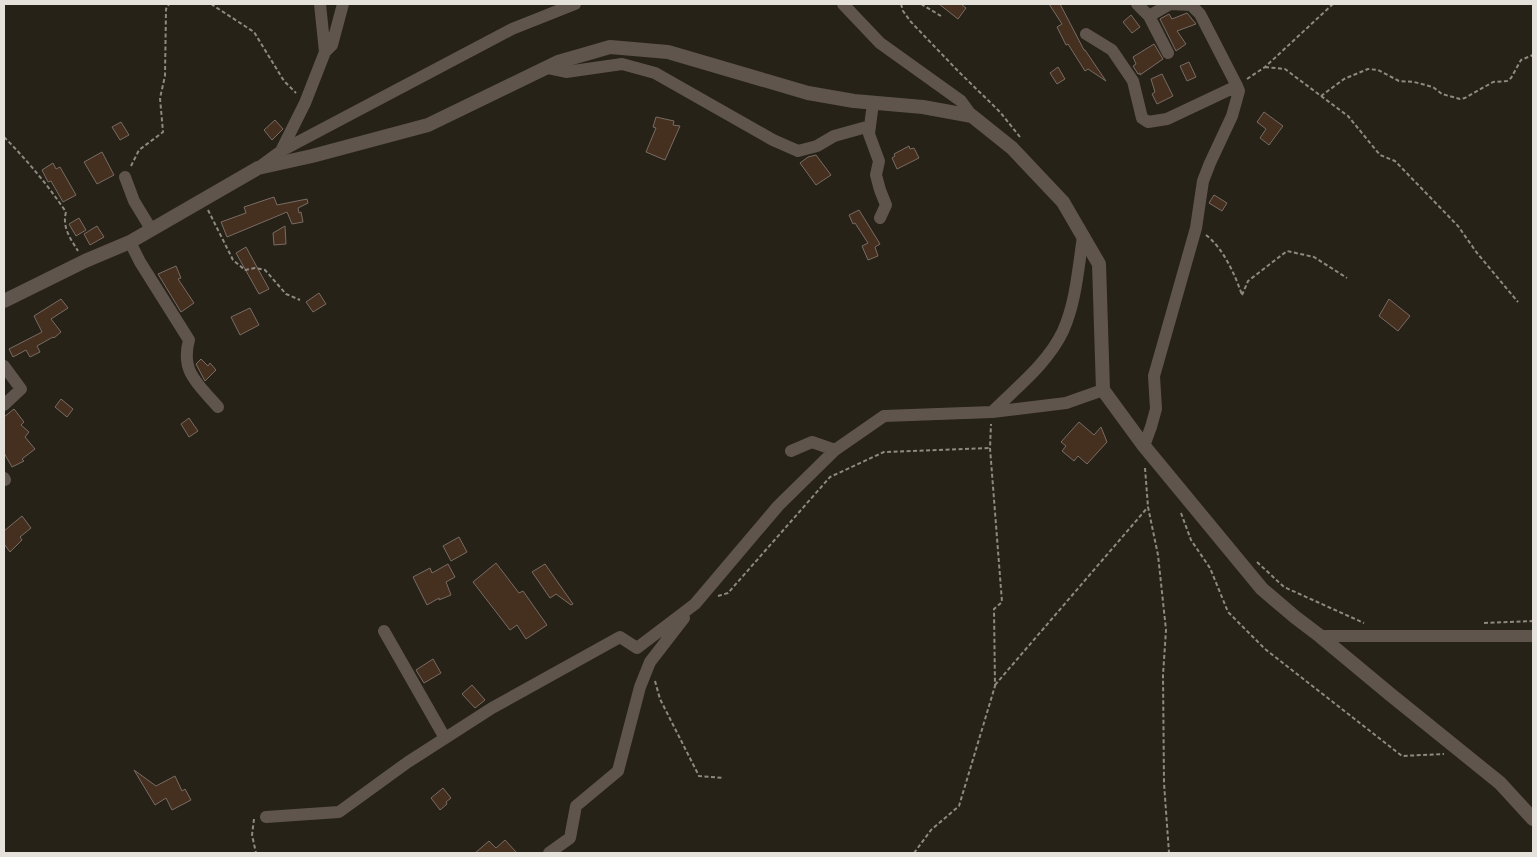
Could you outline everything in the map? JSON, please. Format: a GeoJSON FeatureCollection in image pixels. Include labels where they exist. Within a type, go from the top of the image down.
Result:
{"type":"FeatureCollection","features":[{"type":"Feature","properties":{"kind":"street"},"geometry":{"type":"LineString","coordinates":[[320,4],[325,52]]}},
{"type":"Feature","properties":{"kind":"street"},"geometry":{"type":"LineString","coordinates":[[281,151],[306,103],[325,52],[332,45],[343,4]]}},
{"type":"Feature","properties":{"kind":"street"},"geometry":{"type":"LineString","coordinates":[[4,301],[85,261],[130,242],[258,168],[281,151],[512,29],[574,4]]}},
{"type":"Feature","properties":{"kind":"street"},"geometry":{"type":"LineString","coordinates":[[843,4],[880,43],[961,102],[972,116],[1012,148],[1063,202],[1099,264],[1103,390],[1144,446],[1262,589],[1295,618],[1320,636],[1500,783],[1533,819]]}},
{"type":"Feature","properties":{"kind":"street"},"geometry":{"type":"LineString","coordinates":[[1137,4],[1149,16],[1168,53]]}},
{"type":"Feature","properties":{"kind":"street"},"geometry":{"type":"LineString","coordinates":[[1144,446],[1152,427],[1156,409],[1154,376],[1196,228],[1203,181],[1232,116],[1239,91],[1200,14],[1191,5],[1170,4],[1149,16]]}},
{"type":"Feature","properties":{"kind":"street"},"geometry":{"type":"LineString","coordinates":[[1086,34],[1112,50],[1134,81],[1142,118],[1148,122],[1167,119],[1237,86]]}},
{"type":"Feature","properties":{"kind":"street"},"geometry":{"type":"LineString","coordinates":[[258,168],[312,156],[428,125],[558,62],[610,46],[668,52],[808,92],[854,101],[923,107],[972,116]]}},
{"type":"Feature","properties":{"kind":"street"},"geometry":{"type":"LineString","coordinates":[[547,68],[566,72],[622,64],[655,74],[773,140],[798,151],[817,146],[834,136],[870,126]]}},
{"type":"Feature","properties":{"kind":"street"},"geometry":{"type":"LineString","coordinates":[[873,103],[869,134],[879,161],[876,175],[886,205],[880,218]]}},
{"type":"Feature","properties":{"kind":"street"},"geometry":{"type":"LineString","coordinates":[[125,177],[134,201],[151,229]]}},
{"type":"Feature","properties":{"kind":"street"},"geometry":{"type":"LineString","coordinates":[[992,412],[1043,361],[1062,332],[1074,300],[1083,237]]}},
{"type":"Feature","properties":{"kind":"street"},"geometry":{"type":"LineString","coordinates":[[130,242],[140,262],[189,340],[186,362],[192,377],[218,407]]}},
{"type":"Feature","properties":{"kind":"street"},"geometry":{"type":"LineString","coordinates":[[4,366],[21,389],[4,405]]}},
{"type":"Feature","properties":{"kind":"street"},"geometry":{"type":"LineString","coordinates":[[549,853],[570,838],[576,806],[618,771],[640,687],[650,662],[694,604],[778,506],[835,450],[884,416],[992,412],[1066,403],[1103,390]]}},
{"type":"Feature","properties":{"kind":"street"},"geometry":{"type":"LineString","coordinates":[[791,451],[812,442],[835,450]]}},
{"type":"Feature","properties":{"kind":"street"},"geometry":{"type":"LineString","coordinates":[[266,817],[339,812],[408,762],[492,708],[620,637],[637,648],[694,604]]}},
{"type":"Feature","properties":{"kind":"street"},"geometry":{"type":"LineString","coordinates":[[384,631],[446,738]]}},
{"type":"Feature","properties":{"kind":"street"},"geometry":{"type":"LineString","coordinates":[[1320,636],[1533,636]]}},
{"type":"Feature","properties":{"kind":"path"},"geometry":{"type":"LineString","coordinates":[[125,177],[139,150],[164,132],[160,98],[164,76],[166,9],[169,4]]}},
{"type":"Feature","properties":{"kind":"path"},"geometry":{"type":"LineString","coordinates":[[211,4],[254,32],[284,81],[306,103]]}},
{"type":"Feature","properties":{"kind":"path"},"geometry":{"type":"LineString","coordinates":[[901,4],[903,11],[911,22],[1000,112],[1023,140]]}},
{"type":"Feature","properties":{"kind":"path"},"geometry":{"type":"LineString","coordinates":[[921,4],[941,16]]}},
{"type":"Feature","properties":{"kind":"path"},"geometry":{"type":"LineString","coordinates":[[1237,86],[1265,67],[1333,4]]}},
{"type":"Feature","properties":{"kind":"path"},"geometry":{"type":"LineString","coordinates":[[1321,96],[1344,79],[1368,69],[1378,70],[1399,81],[1414,82],[1433,87],[1442,94],[1460,99],[1493,82],[1507,81],[1511,78],[1521,60],[1533,55]]}},
{"type":"Feature","properties":{"kind":"path"},"geometry":{"type":"LineString","coordinates":[[1265,67],[1285,69],[1348,116],[1380,156],[1395,161],[1458,226],[1477,253],[1518,302]]}},
{"type":"Feature","properties":{"kind":"path"},"geometry":{"type":"LineString","coordinates":[[4,137],[28,162],[66,212],[64,222],[69,237],[85,261]]}},
{"type":"Feature","properties":{"kind":"path"},"geometry":{"type":"LineString","coordinates":[[203,199],[233,260],[245,270],[255,268],[265,270],[286,294],[300,300]]}},
{"type":"Feature","properties":{"kind":"path"},"geometry":{"type":"LineString","coordinates":[[1196,228],[1214,241],[1236,278],[1242,295],[1248,281],[1287,251],[1314,258],[1347,278]]}},
{"type":"Feature","properties":{"kind":"path"},"geometry":{"type":"LineString","coordinates":[[914,853],[931,830],[959,806],[995,686],[994,608],[1002,602],[990,448],[992,412]]}},
{"type":"Feature","properties":{"kind":"path"},"geometry":{"type":"LineString","coordinates":[[1144,446],[1148,507],[1158,555],[1166,630],[1163,675],[1164,783],[1169,853]]}},
{"type":"Feature","properties":{"kind":"path"},"geometry":{"type":"LineString","coordinates":[[694,604],[728,593],[830,477],[884,452],[990,448]]}},
{"type":"Feature","properties":{"kind":"path"},"geometry":{"type":"LineString","coordinates":[[1179,506],[1191,540],[1210,568],[1228,612],[1265,649],[1402,756],[1449,754],[1461,750]]}},
{"type":"Feature","properties":{"kind":"path"},"geometry":{"type":"LineString","coordinates":[[995,686],[1148,507]]}},
{"type":"Feature","properties":{"kind":"path"},"geometry":{"type":"LineString","coordinates":[[1235,557],[1259,562],[1284,587],[1362,622],[1371,623]]}},
{"type":"Feature","properties":{"kind":"path"},"geometry":{"type":"LineString","coordinates":[[1478,623],[1533,620]]}},
{"type":"Feature","properties":{"kind":"path"},"geometry":{"type":"LineString","coordinates":[[650,662],[660,699],[699,776],[724,778]]}},
{"type":"Feature","properties":{"kind":"path"},"geometry":{"type":"LineString","coordinates":[[256,853],[252,835],[253,820],[256,817],[266,817]]}},
{"type":"Feature","properties":{"kind":"building"},"geometry":{"type":"Polygon","coordinates":[[[939,4],[961,4],[966,8],[958,19],[939,4]]]}},
{"type":"Feature","properties":{"kind":"building"},"geometry":{"type":"Polygon","coordinates":[[[1049,4],[1060,4],[1084,50],[1106,81],[1088,69],[1085,71],[1068,44],[1066,45],[1057,27],[1062,24],[1049,4]]]}},
{"type":"Feature","properties":{"kind":"building"},"geometry":{"type":"Polygon","coordinates":[[[1187,13],[1196,24],[1177,31],[1186,44],[1176,51],[1160,19],[1169,14],[1172,19],[1187,13]]]}},
{"type":"Feature","properties":{"kind":"building"},"geometry":{"type":"Polygon","coordinates":[[[1131,15],[1140,27],[1132,33],[1123,22],[1131,15]]]}},
{"type":"Feature","properties":{"kind":"building"},"geometry":{"type":"Polygon","coordinates":[[[1154,44],[1163,59],[1140,75],[1133,66],[1136,64],[1133,57],[1154,44]]]}},
{"type":"Feature","properties":{"kind":"building"},"geometry":{"type":"Polygon","coordinates":[[[1189,62],[1196,77],[1187,81],[1180,66],[1189,62]]]}},
{"type":"Feature","properties":{"kind":"building"},"geometry":{"type":"Polygon","coordinates":[[[1058,67],[1065,79],[1057,84],[1050,73],[1058,67]]]}},
{"type":"Feature","properties":{"kind":"building"},"geometry":{"type":"Polygon","coordinates":[[[1162,74],[1173,96],[1157,104],[1152,94],[1155,92],[1151,79],[1162,74]]]}},
{"type":"Feature","properties":{"kind":"building"},"geometry":{"type":"Polygon","coordinates":[[[1264,112],[1283,126],[1269,145],[1260,138],[1266,129],[1257,122],[1264,112]]]}},
{"type":"Feature","properties":{"kind":"building"},"geometry":{"type":"Polygon","coordinates":[[[656,117],[674,121],[673,125],[680,126],[665,160],[646,152],[656,128],[653,127],[656,117]]]}},
{"type":"Feature","properties":{"kind":"building"},"geometry":{"type":"Polygon","coordinates":[[[275,120],[283,129],[272,140],[264,130],[275,120]]]}},
{"type":"Feature","properties":{"kind":"building"},"geometry":{"type":"Polygon","coordinates":[[[121,122],[129,135],[120,140],[112,127],[121,122]]]}},
{"type":"Feature","properties":{"kind":"building"},"geometry":{"type":"Polygon","coordinates":[[[909,146],[910,149],[914,148],[919,158],[897,169],[892,158],[895,156],[894,154],[909,146]]]}},
{"type":"Feature","properties":{"kind":"building"},"geometry":{"type":"Polygon","coordinates":[[[102,152],[114,175],[97,184],[84,162],[102,152]]]}},
{"type":"Feature","properties":{"kind":"building"},"geometry":{"type":"Polygon","coordinates":[[[816,155],[831,175],[816,185],[800,163],[808,157],[816,155]]]}},
{"type":"Feature","properties":{"kind":"building"},"geometry":{"type":"Polygon","coordinates":[[[53,163],[56,169],[60,167],[76,195],[63,202],[51,181],[48,182],[42,170],[53,163]]]}},
{"type":"Feature","properties":{"kind":"building"},"geometry":{"type":"Polygon","coordinates":[[[1214,195],[1227,203],[1222,211],[1209,203],[1214,195]]]}},
{"type":"Feature","properties":{"kind":"building"},"geometry":{"type":"Polygon","coordinates":[[[274,197],[277,205],[307,199],[308,203],[298,208],[303,222],[292,224],[287,212],[227,237],[221,222],[246,213],[244,207],[274,197]]]}},
{"type":"Feature","properties":{"kind":"building"},"geometry":{"type":"Polygon","coordinates":[[[859,210],[880,244],[875,247],[878,256],[868,260],[862,246],[868,243],[855,223],[853,224],[849,215],[859,210]]]}},
{"type":"Feature","properties":{"kind":"building"},"geometry":{"type":"Polygon","coordinates":[[[79,218],[86,230],[76,236],[69,224],[79,218]]]}},
{"type":"Feature","properties":{"kind":"building"},"geometry":{"type":"Polygon","coordinates":[[[97,226],[104,237],[90,245],[84,234],[97,226]]]}},
{"type":"Feature","properties":{"kind":"building"},"geometry":{"type":"Polygon","coordinates":[[[285,226],[286,244],[274,245],[273,233],[285,226]]]}},
{"type":"Feature","properties":{"kind":"building"},"geometry":{"type":"Polygon","coordinates":[[[246,247],[269,289],[259,294],[236,253],[246,247]]]}},
{"type":"Feature","properties":{"kind":"building"},"geometry":{"type":"Polygon","coordinates":[[[176,266],[181,278],[178,279],[194,303],[181,312],[158,274],[176,266]]]}},
{"type":"Feature","properties":{"kind":"building"},"geometry":{"type":"Polygon","coordinates":[[[319,293],[326,304],[313,312],[306,302],[319,293]]]}},
{"type":"Feature","properties":{"kind":"building"},"geometry":{"type":"Polygon","coordinates":[[[61,299],[68,308],[51,319],[61,332],[54,338],[37,346],[40,352],[30,357],[26,350],[13,357],[9,349],[42,332],[34,316],[61,299]]]}},
{"type":"Feature","properties":{"kind":"building"},"geometry":{"type":"Polygon","coordinates":[[[1389,299],[1410,316],[1398,331],[1379,316],[1389,299]]]}},
{"type":"Feature","properties":{"kind":"building"},"geometry":{"type":"Polygon","coordinates":[[[250,308],[259,325],[240,335],[231,317],[250,308]]]}},
{"type":"Feature","properties":{"kind":"building"},"geometry":{"type":"Polygon","coordinates":[[[201,359],[208,366],[210,363],[216,370],[205,381],[196,364],[201,359]]]}},
{"type":"Feature","properties":{"kind":"building"},"geometry":{"type":"Polygon","coordinates":[[[61,399],[73,409],[67,417],[55,407],[61,399]]]}},
{"type":"Feature","properties":{"kind":"building"},"geometry":{"type":"Polygon","coordinates":[[[14,409],[24,422],[21,425],[29,432],[25,437],[35,449],[22,459],[24,461],[12,467],[4,453],[4,417],[14,409]]]}},
{"type":"Feature","properties":{"kind":"building"},"geometry":{"type":"Polygon","coordinates":[[[189,418],[198,431],[189,437],[181,424],[189,418]]]}},
{"type":"Feature","properties":{"kind":"building"},"geometry":{"type":"Polygon","coordinates":[[[1079,422],[1094,435],[1101,427],[1107,442],[1087,464],[1078,456],[1074,461],[1062,451],[1066,446],[1061,442],[1079,422]]]}},
{"type":"Feature","properties":{"kind":"building"},"geometry":{"type":"Polygon","coordinates":[[[22,516],[31,528],[20,537],[22,540],[10,552],[4,544],[4,531],[22,516]]]}},
{"type":"Feature","properties":{"kind":"building"},"geometry":{"type":"Polygon","coordinates":[[[459,537],[467,552],[451,561],[443,546],[459,537]]]}},
{"type":"Feature","properties":{"kind":"building"},"geometry":{"type":"Polygon","coordinates":[[[496,563],[519,593],[523,591],[547,625],[526,639],[517,625],[510,630],[473,582],[496,563]]]}},
{"type":"Feature","properties":{"kind":"building"},"geometry":{"type":"Polygon","coordinates":[[[448,564],[455,577],[446,582],[451,595],[439,600],[439,598],[427,605],[413,577],[430,568],[432,573],[448,564]]]}},
{"type":"Feature","properties":{"kind":"building"},"geometry":{"type":"Polygon","coordinates":[[[545,564],[573,604],[571,605],[556,594],[550,598],[532,572],[545,564]]]}},
{"type":"Feature","properties":{"kind":"building"},"geometry":{"type":"Polygon","coordinates":[[[433,659],[441,673],[424,683],[416,670],[433,659]]]}},
{"type":"Feature","properties":{"kind":"building"},"geometry":{"type":"Polygon","coordinates":[[[472,685],[485,700],[475,708],[462,694],[472,685]]]}},
{"type":"Feature","properties":{"kind":"building"},"geometry":{"type":"Polygon","coordinates":[[[134,770],[156,786],[175,776],[182,791],[185,789],[191,800],[172,810],[166,798],[155,805],[134,770]]]}},
{"type":"Feature","properties":{"kind":"building"},"geometry":{"type":"Polygon","coordinates":[[[443,788],[451,798],[440,810],[431,798],[443,788]]]}},
{"type":"Feature","properties":{"kind":"building"},"geometry":{"type":"Polygon","coordinates":[[[505,840],[517,853],[475,853],[489,841],[496,848],[505,840]]]}}]}
